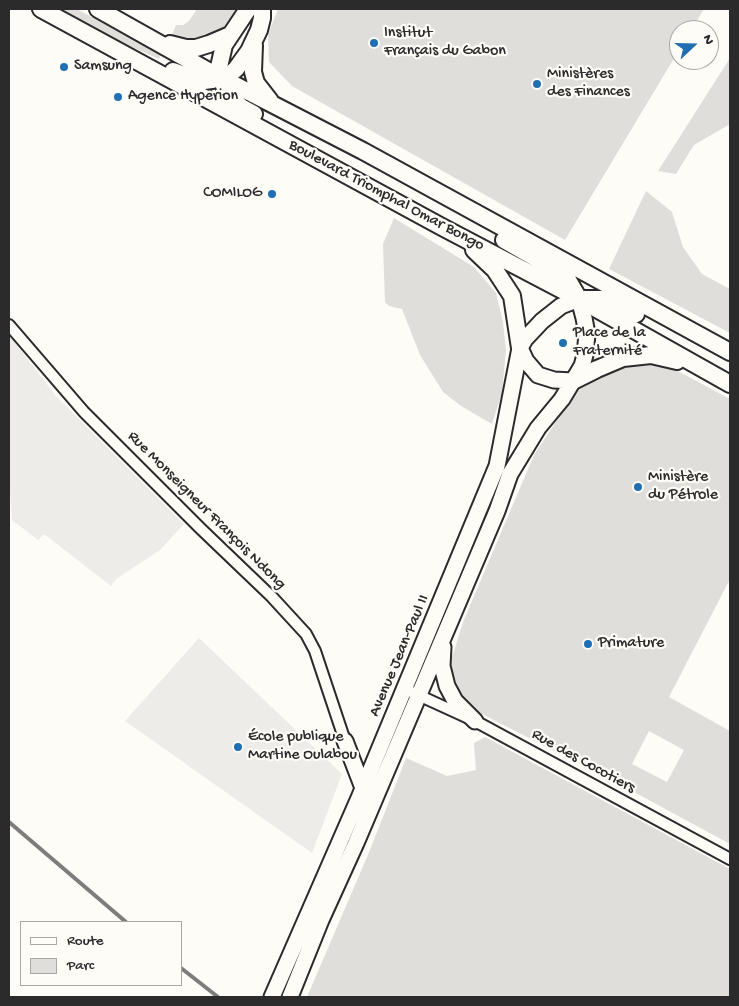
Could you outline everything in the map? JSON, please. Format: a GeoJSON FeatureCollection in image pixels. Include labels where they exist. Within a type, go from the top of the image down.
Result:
{"type":"FeatureCollection","features":[{"type":"Feature","properties":{"kind":"main road","name":"Boulevard Triomphal Omar Bongo"},"geometry":{"type":"LineString","coordinates":[[41,9],[442,227],[579,299],[730,384]]}},
{"type":"Feature","properties":{"kind":"main road","name":"Boulevard Triomphal Omar Bongo"},"geometry":{"type":"LineString","coordinates":[[98,9],[221,78],[363,151],[730,352]]}},
{"type":"Feature","properties":{"kind":"main road"},"geometry":{"type":"LineString","coordinates":[[248,9],[224,45],[219,62],[221,78],[228,94],[235,102],[294,136],[329,166]]}},
{"type":"Feature","properties":{"kind":"main road"},"geometry":{"type":"LineString","coordinates":[[86,33],[138,53],[175,72],[196,80],[212,80],[221,78],[236,69],[254,41],[262,18],[262,9]]}},
{"type":"Feature","properties":{"kind":"main road"},"geometry":{"type":"LineString","coordinates":[[155,40],[190,48],[209,44],[230,35]]}},
{"type":"Feature","properties":{"kind":"main road"},"geometry":{"type":"LineString","coordinates":[[254,41],[253,64],[256,83],[267,99],[277,108]]}},
{"type":"Feature","properties":{"kind":"main road"},"geometry":{"type":"LineString","coordinates":[[426,185],[460,214],[560,272],[568,280],[579,299]]}},
{"type":"Feature","properties":{"kind":"main road"},"geometry":{"type":"LineString","coordinates":[[442,227],[485,259],[508,289],[514,303],[520,348],[526,361],[538,375],[554,380],[573,381],[608,364],[634,356],[660,356],[700,366]]}},
{"type":"Feature","properties":{"kind":"main road"},"geometry":{"type":"LineString","coordinates":[[520,348],[525,339],[542,320],[561,306],[579,299],[603,299],[615,302],[706,350],[730,359]]}},
{"type":"Feature","properties":{"kind":"main road","name":"Avenue Jean-Paul II"},"geometry":{"type":"LineString","coordinates":[[272,997],[382,743],[445,633],[497,511],[510,474],[538,428],[582,366],[586,347],[586,328],[579,299]]}},
{"type":"Feature","properties":{"kind":"main road","name":"Avenue Jean-Paul II"},"geometry":{"type":"LineString","coordinates":[[290,997],[412,692],[497,466],[520,348]]}},
{"type":"Feature","properties":{"kind":"main road"},"geometry":{"type":"LineString","coordinates":[[445,633],[442,666],[447,686],[454,701],[476,721]]}},
{"type":"Feature","properties":{"kind":"main road"},"geometry":{"type":"LineString","coordinates":[[346,741],[359,752],[374,750],[382,743]]}},
{"type":"Feature","properties":{"kind":"main road"},"geometry":{"type":"LineString","coordinates":[[346,741],[363,788]]}},
{"type":"Feature","properties":{"kind":"street","name":"Rue Monseigneur François Ndong"},"geometry":{"type":"LineString","coordinates":[[9,325],[84,412],[272,597],[306,634],[315,651],[346,741]]}},
{"type":"Feature","properties":{"kind":"street","name":"Rue des Cocotiers"},"geometry":{"type":"LineString","coordinates":[[412,692],[476,721],[730,860]]}},
{"type":"Feature","properties":{"kind":"shaded area"},"geometry":{"type":"Polygon","coordinates":[[[9,335],[56,396],[184,524],[160,550],[116,579],[111,586],[44,534],[38,540],[12,520],[9,476],[9,335]]]}},
{"type":"Feature","properties":{"kind":"shaded area","name":"École publique Martine Oulabou"},"geometry":{"type":"Polygon","coordinates":[[[199,638],[342,774],[312,853],[125,721],[199,638]]]}},
{"type":"Feature","properties":{"kind":"green space"},"geometry":{"type":"Polygon","coordinates":[[[57,9],[77,9],[161,55],[159,59],[105,35],[57,9]]]}},
{"type":"Feature","properties":{"kind":"green space"},"geometry":{"type":"Polygon","coordinates":[[[197,9],[240,9],[225,26],[215,33],[191,39],[172,35],[176,25],[183,25],[189,21],[197,9]]]}},
{"type":"Feature","properties":{"kind":"green space"},"geometry":{"type":"Polygon","coordinates":[[[278,9],[704,9],[697,20],[669,20],[669,67],[565,240],[292,86],[269,62],[268,34],[278,9]]]}},
{"type":"Feature","properties":{"kind":"green space"},"geometry":{"type":"Polygon","coordinates":[[[730,58],[730,124],[694,145],[676,174],[658,171],[730,58]]]}},
{"type":"Feature","properties":{"kind":"green space"},"geometry":{"type":"Polygon","coordinates":[[[646,191],[672,212],[683,247],[702,274],[730,289],[730,333],[609,269],[646,191]]]}},
{"type":"Feature","properties":{"kind":"green space"},"geometry":{"type":"Polygon","coordinates":[[[394,218],[474,267],[496,293],[503,322],[506,350],[502,393],[492,424],[461,406],[443,392],[420,355],[402,309],[389,306],[385,302],[383,244],[394,218]]]}},
{"type":"Feature","properties":{"kind":"green space"},"geometry":{"type":"Polygon","coordinates":[[[630,363],[663,363],[730,399],[730,579],[669,697],[730,731],[730,844],[621,785],[482,714],[467,704],[458,688],[450,664],[463,622],[534,455],[565,408],[584,384],[630,363]],[[649,731],[632,764],[667,782],[684,750],[649,731]]]}},
{"type":"Feature","properties":{"kind":"green space"},"geometry":{"type":"Polygon","coordinates":[[[485,737],[730,869],[730,997],[307,997],[370,850],[406,758],[447,776],[476,770],[474,743],[485,737]]]}},
{"type":"Feature","properties":{"kind":"waterway"},"geometry":{"type":"LineString","coordinates":[[9,822],[125,921]]}},
{"type":"Feature","properties":{"kind":"waterway"},"geometry":{"type":"LineString","coordinates":[[182,969],[218,997]]}},
{"type":"Feature","properties":{"kind":"place","name":"Institut Français du Gabon"},"geometry":{"type":"Point","coordinates":[374,43]}},
{"type":"Feature","properties":{"kind":"place","name":"Samsung"},"geometry":{"type":"Point","coordinates":[64,67]}},
{"type":"Feature","properties":{"kind":"place","name":"Ministères des Finances"},"geometry":{"type":"Point","coordinates":[537,84]}},
{"type":"Feature","properties":{"kind":"place","name":"Agence Hyperion"},"geometry":{"type":"Point","coordinates":[118,97]}},
{"type":"Feature","properties":{"kind":"place","name":"COMILOG"},"geometry":{"type":"Point","coordinates":[272,194]}},
{"type":"Feature","properties":{"kind":"place","name":"Place de la Fraternité"},"geometry":{"type":"Point","coordinates":[563,343]}},
{"type":"Feature","properties":{"kind":"place","name":"Ministère du Pétrole"},"geometry":{"type":"Point","coordinates":[638,487]}},
{"type":"Feature","properties":{"kind":"place","name":"Primature"},"geometry":{"type":"Point","coordinates":[588,644]}},
{"type":"Feature","properties":{"kind":"place","name":"École publique Martine Oulabou"},"geometry":{"type":"Point","coordinates":[238,747]}}]}
